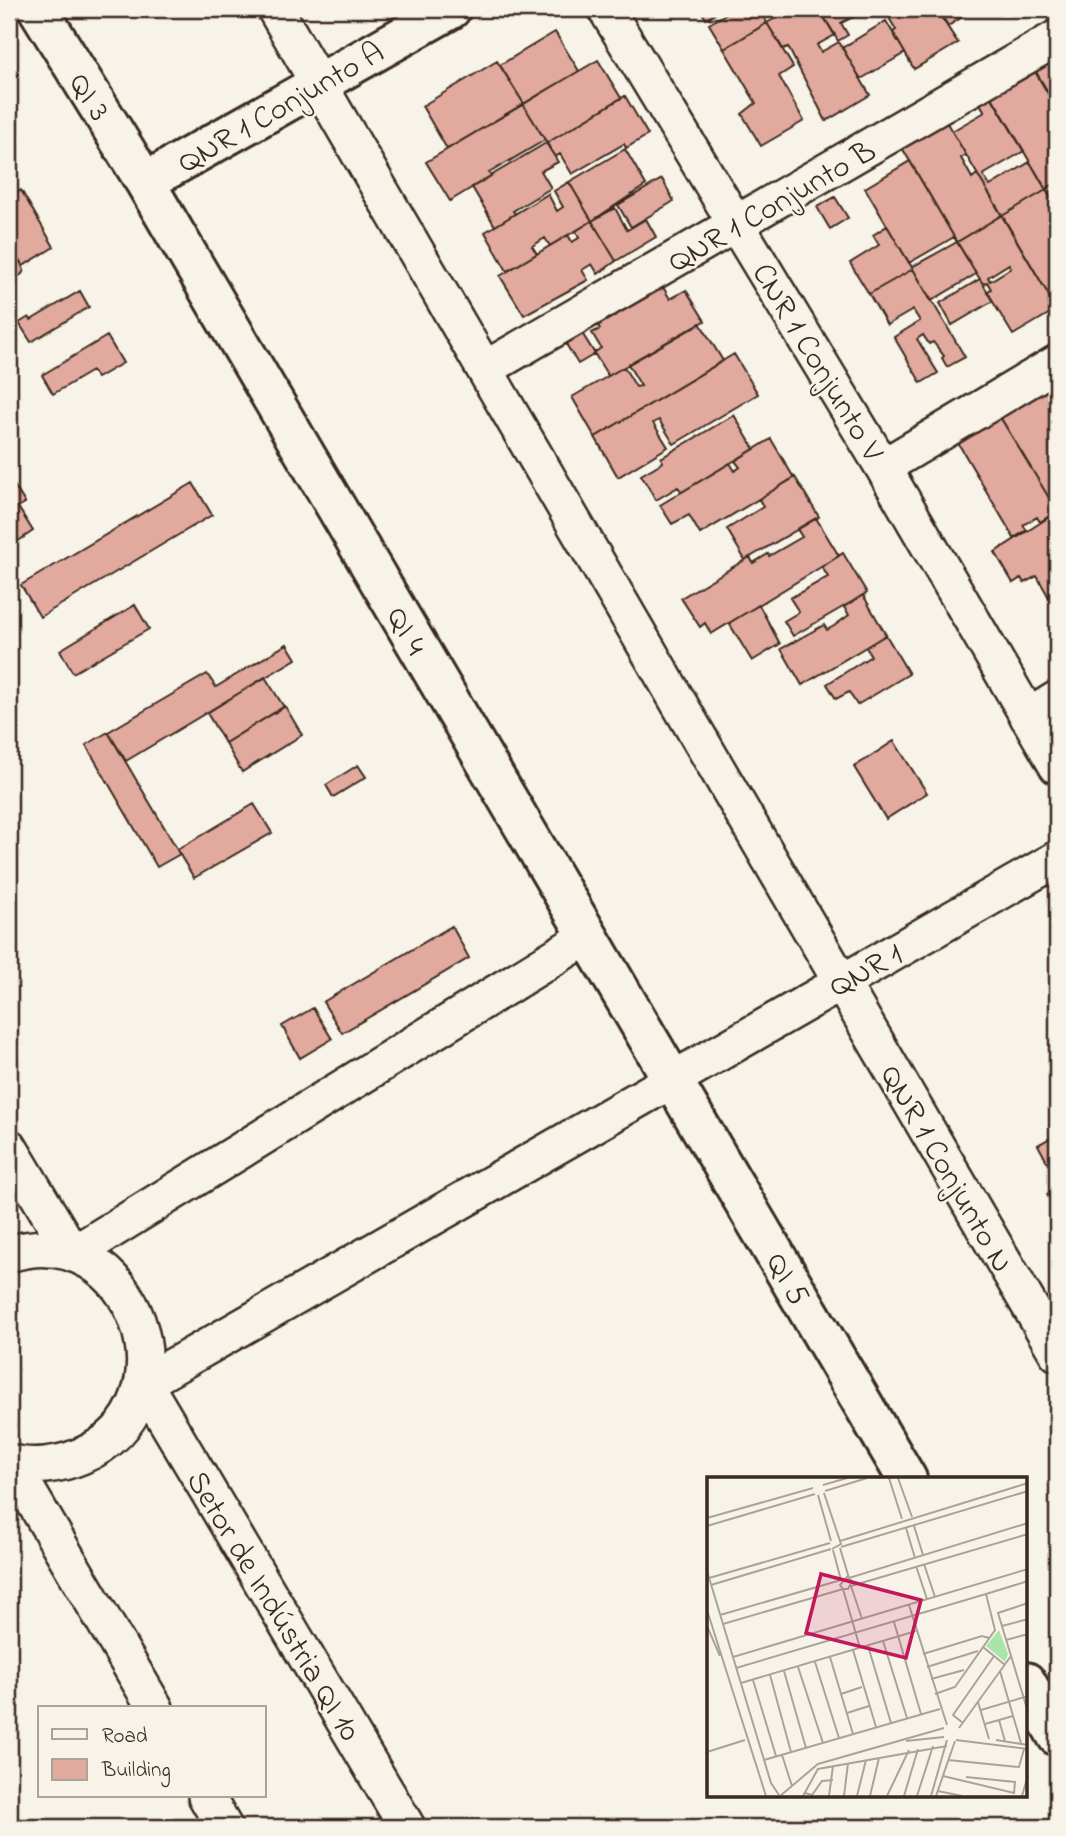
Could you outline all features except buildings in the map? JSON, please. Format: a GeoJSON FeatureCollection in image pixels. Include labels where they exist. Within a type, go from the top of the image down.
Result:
{"type":"FeatureCollection","features":[{"type":"Feature","properties":{"kind":"street","name":"QI 3"},"geometry":{"type":"LineString","coordinates":[[38,9],[145,182]]}},
{"type":"Feature","properties":{"kind":"street","name":"QNR 1 Conjunto N"},"geometry":{"type":"LineString","coordinates":[[275,9],[1057,1353]]}},
{"type":"Feature","properties":{"kind":"street","name":"QNR 1 Conjunto A"},"geometry":{"type":"LineString","coordinates":[[145,182],[452,9]]}},
{"type":"Feature","properties":{"kind":"street","name":"CNR 1 Conjunto V"},"geometry":{"type":"LineString","coordinates":[[606,9],[883,467],[1043,708]]}},
{"type":"Feature","properties":{"kind":"street","name":"QNR 1 Conjunto B"},"geometry":{"type":"LineString","coordinates":[[485,369],[1057,38]]}},
{"type":"Feature","properties":{"kind":"street","name":"QI 4"},"geometry":{"type":"LineString","coordinates":[[145,182],[671,1077]]}},
{"type":"Feature","properties":{"kind":"street"},"geometry":{"type":"LineString","coordinates":[[883,467],[1057,363]]}},
{"type":"Feature","properties":{"kind":"street"},"geometry":{"type":"LineString","coordinates":[[1043,708],[1057,766]]}},
{"type":"Feature","properties":{"kind":"street","name":"QNR 1"},"geometry":{"type":"LineString","coordinates":[[144,1382],[671,1077],[1057,859]]}},
{"type":"Feature","properties":{"kind":"street"},"geometry":{"type":"LineString","coordinates":[[74,1254],[587,937]]}},
{"type":"Feature","properties":{"kind":"street","name":"QI 5"},"geometry":{"type":"LineString","coordinates":[[671,1077],[906,1477]]}},
{"type":"Feature","properties":{"kind":"street"},"geometry":{"type":"LineString","coordinates":[[9,1147],[74,1254]]}},
{"type":"Feature","properties":{"kind":"street"},"geometry":{"type":"LineString","coordinates":[[9,1254],[27,1248],[74,1254],[108,1274],[134,1305],[145,1343],[144,1382],[127,1420],[98,1449],[60,1465],[10,1464]]}},
{"type":"Feature","properties":{"kind":"street","name":"Setor de Indústria QI 10"},"geometry":{"type":"LineString","coordinates":[[144,1382],[407,1827]]}},
{"type":"Feature","properties":{"kind":"street"},"geometry":{"type":"LineString","coordinates":[[10,1464],[154,1706]]}},
{"type":"Feature","properties":{"kind":"street"},"geometry":{"type":"LineString","coordinates":[[1028,1685],[1057,1736]]}},
{"type":"Feature","properties":{"kind":"street"},"geometry":{"type":"LineString","coordinates":[[207,1798],[224,1827]]}}]}
